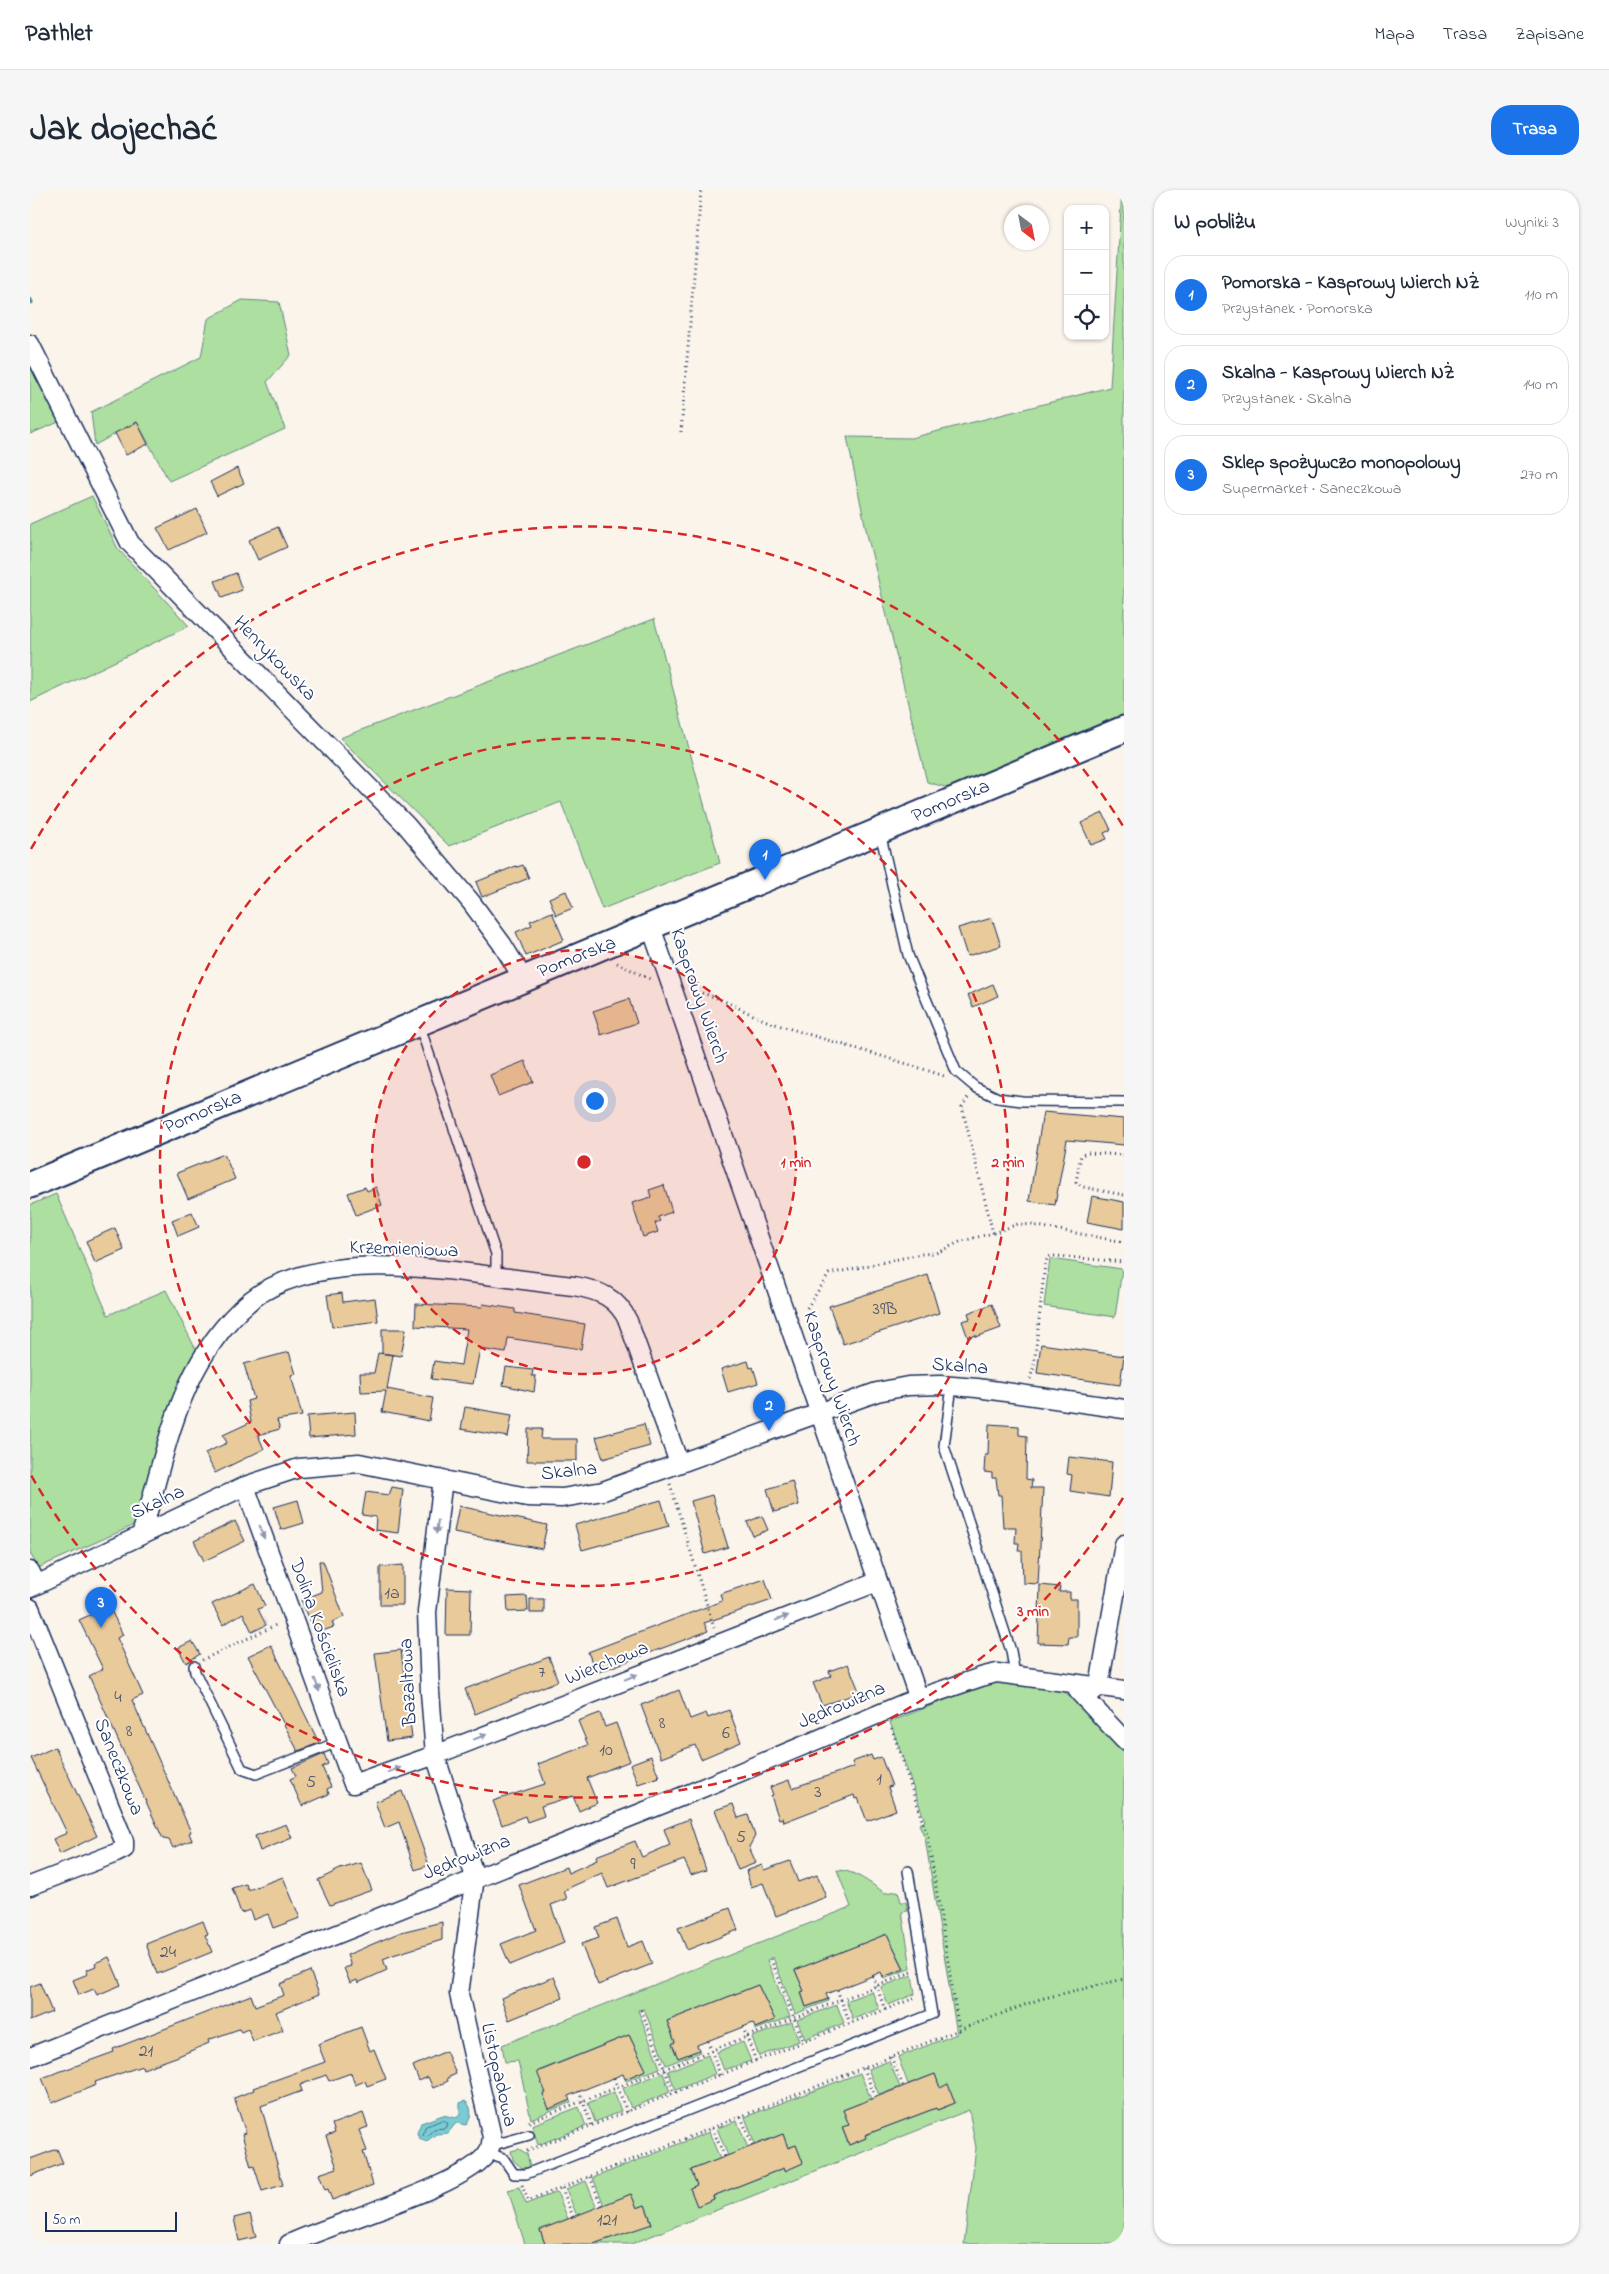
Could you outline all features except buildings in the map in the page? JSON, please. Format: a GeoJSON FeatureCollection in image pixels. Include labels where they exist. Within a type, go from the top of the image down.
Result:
{"type":"FeatureCollection","features":[{"type":"Feature","properties":{"kind":"street","name":"Henrykowska"},"geometry":{"type":"LineString","coordinates":[[30,344],[130,543],[406,825],[471,902],[502,944],[524,980]]}},
{"type":"Feature","properties":{"kind":"street","name":"Pomorska"},"geometry":{"type":"LineString","coordinates":[[30,1185],[1124,729]]}},
{"type":"Feature","properties":{"kind":"street","name":"Kasprowy Wierch"},"geometry":{"type":"LineString","coordinates":[[651,927],[919,1699]]}},
{"type":"Feature","properties":{"kind":"street","name":"Krzemieniowa"},"geometry":{"type":"LineString","coordinates":[[141,1535],[179,1406],[194,1372],[217,1337],[249,1302],[275,1286],[344,1268],[406,1268],[586,1288],[603,1293],[615,1300],[628,1321],[679,1463]]}},
{"type":"Feature","properties":{"kind":"street","name":"Skalna"},"geometry":{"type":"LineString","coordinates":[[32,1582],[141,1535],[246,1486],[299,1468],[359,1463],[527,1497],[562,1498],[603,1491],[877,1392],[908,1386],[952,1386],[1124,1409]]}},
{"type":"Feature","properties":{"kind":"street","name":"Bazaltowa"},"geometry":{"type":"LineString","coordinates":[[443,1479],[427,1612],[434,1755],[476,1878]]}},
{"type":"Feature","properties":{"kind":"street","name":"Dolina Kościeliska"},"geometry":{"type":"LineString","coordinates":[[246,1486],[353,1784]]}},
{"type":"Feature","properties":{"kind":"street"},"geometry":{"type":"LineString","coordinates":[[1085,1699],[1098,1686],[1124,1544]]}},
{"type":"Feature","properties":{"kind":"street","name":"Wierchowa"},"geometry":{"type":"LineString","coordinates":[[353,1784],[434,1755],[877,1582]]}},
{"type":"Feature","properties":{"kind":"street","name":"Saneczkowa"},"geometry":{"type":"LineString","coordinates":[[30,1608],[124,1841],[124,1849],[116,1854],[30,1886]]}},
{"type":"Feature","properties":{"kind":"street"},"geometry":{"type":"LineString","coordinates":[[919,1699],[991,1674],[1016,1675],[1124,1690]]}},
{"type":"Feature","properties":{"kind":"street"},"geometry":{"type":"LineString","coordinates":[[1069,1682],[1124,1740]]}},
{"type":"Feature","properties":{"kind":"street","name":"Jędrowizna"},"geometry":{"type":"LineString","coordinates":[[30,2056],[688,1794],[892,1708],[919,1699]]}},
{"type":"Feature","properties":{"kind":"street","name":"Listopadowa"},"geometry":{"type":"LineString","coordinates":[[289,2244],[440,2185],[470,2169],[489,2149],[492,2137],[459,1994],[476,1878]]}},
{"type":"Feature","properties":{"kind":"lane"},"geometry":{"type":"LineString","coordinates":[[880,832],[908,955],[956,1071],[975,1087],[998,1098],[1022,1101],[1124,1102]]}},
{"type":"Feature","properties":{"kind":"lane"},"geometry":{"type":"LineString","coordinates":[[419,1023],[496,1254],[496,1277]]}},
{"type":"Feature","properties":{"kind":"lane"},"geometry":{"type":"LineString","coordinates":[[952,1386],[944,1446],[1011,1651],[1016,1675]]}},
{"type":"Feature","properties":{"kind":"lane"},"geometry":{"type":"LineString","coordinates":[[194,1666],[194,1672],[242,1769],[248,1774],[256,1774],[338,1742]]}},
{"type":"Feature","properties":{"kind":"lane"},"geometry":{"type":"LineString","coordinates":[[489,2149],[503,2158],[514,2174],[534,2171],[932,2014],[908,1870]]}},
{"type":"Feature","properties":{"kind":"lane"},"geometry":{"type":"LineString","coordinates":[[489,2149],[529,2135]]}},
{"type":"Feature","properties":{"kind":"path"},"geometry":{"type":"LineString","coordinates":[[681,432],[701,190]]}},
{"type":"Feature","properties":{"kind":"path"},"geometry":{"type":"LineString","coordinates":[[616,963],[655,981]]}},
{"type":"Feature","properties":{"kind":"path"},"geometry":{"type":"LineString","coordinates":[[697,992],[714,996],[774,1023],[876,1053],[975,1087],[962,1107],[993,1233]]}},
{"type":"Feature","properties":{"kind":"path"},"geometry":{"type":"LineString","coordinates":[[1124,1155],[1088,1153],[1081,1155],[1076,1182],[1083,1187],[1124,1195]]}},
{"type":"Feature","properties":{"kind":"path"},"geometry":{"type":"LineString","coordinates":[[807,1308],[829,1274],[921,1254],[936,1253],[962,1241],[1018,1224],[1124,1242]]}},
{"type":"Feature","properties":{"kind":"path"},"geometry":{"type":"LineString","coordinates":[[1030,1381],[1034,1366],[1045,1264],[1048,1257],[1056,1256],[1124,1262]]}},
{"type":"Feature","properties":{"kind":"path"},"geometry":{"type":"LineString","coordinates":[[668,1478],[717,1637]]}},
{"type":"Feature","properties":{"kind":"path"},"geometry":{"type":"LineString","coordinates":[[194,1666],[198,1662],[279,1624]]}},
{"type":"Feature","properties":{"kind":"path"},"geometry":{"type":"LineString","coordinates":[[892,1708],[891,1730],[928,1838],[959,2030]]}},
{"type":"Feature","properties":{"kind":"path"},"geometry":{"type":"LineString","coordinates":[[771,1959],[804,2041]]}},
{"type":"Feature","properties":{"kind":"path"},"geometry":{"type":"LineString","coordinates":[[913,1965],[916,1979]]}},
{"type":"Feature","properties":{"kind":"path"},"geometry":{"type":"LineString","coordinates":[[526,2123],[914,1971]]}},
{"type":"Feature","properties":{"kind":"path"},"geometry":{"type":"LineString","coordinates":[[873,1976],[886,2010]]}},
{"type":"Feature","properties":{"kind":"path"},"geometry":{"type":"LineString","coordinates":[[517,2174],[528,2201],[1040,1999],[1124,1979]]}},
{"type":"Feature","properties":{"kind":"path"},"geometry":{"type":"LineString","coordinates":[[837,1990],[850,2023]]}},
{"type":"Feature","properties":{"kind":"path"},"geometry":{"type":"LineString","coordinates":[[527,2151],[920,1996]]}},
{"type":"Feature","properties":{"kind":"path"},"geometry":{"type":"LineString","coordinates":[[641,2010],[674,2093]]}},
{"type":"Feature","properties":{"kind":"path"},"geometry":{"type":"LineString","coordinates":[[743,2027],[756,2060]]}},
{"type":"Feature","properties":{"kind":"path"},"geometry":{"type":"LineString","coordinates":[[708,2041],[720,2075]]}},
{"type":"Feature","properties":{"kind":"path"},"geometry":{"type":"LineString","coordinates":[[891,2057],[903,2086]]}},
{"type":"Feature","properties":{"kind":"path"},"geometry":{"type":"LineString","coordinates":[[864,2068],[875,2097]]}},
{"type":"Feature","properties":{"kind":"path"},"geometry":{"type":"LineString","coordinates":[[614,2078],[628,2112]]}},
{"type":"Feature","properties":{"kind":"path"},"geometry":{"type":"LineString","coordinates":[[579,2091],[592,2126]]}},
{"type":"Feature","properties":{"kind":"path"},"geometry":{"type":"LineString","coordinates":[[742,2117],[754,2146]]}},
{"type":"Feature","properties":{"kind":"path"},"geometry":{"type":"LineString","coordinates":[[712,2128],[725,2157]]}},
{"type":"Feature","properties":{"kind":"path"},"geometry":{"type":"LineString","coordinates":[[522,2146],[527,2151],[534,2171]]}},
{"type":"Feature","properties":{"kind":"path"},"geometry":{"type":"LineString","coordinates":[[590,2177],[602,2206]]}},
{"type":"Feature","properties":{"kind":"path"},"geometry":{"type":"LineString","coordinates":[[562,2188],[574,2217]]}},
{"type":"Feature","properties":{"kind":"green space"},"geometry":{"type":"Polygon","coordinates":[[[1122,190],[1124,190],[1124,718],[952,789],[927,782],[867,534],[847,437],[911,438],[1110,387],[1122,190]]]}},
{"type":"Feature","properties":{"kind":"green space"},"geometry":{"type":"Polygon","coordinates":[[[242,300],[279,302],[291,355],[267,382],[285,429],[169,481],[137,422],[95,445],[91,412],[201,357],[208,319],[242,300]]]}},
{"type":"Feature","properties":{"kind":"green space"},"geometry":{"type":"Polygon","coordinates":[[[30,366],[59,422],[30,434],[30,366]]]}},
{"type":"Feature","properties":{"kind":"green space"},"geometry":{"type":"Polygon","coordinates":[[[92,496],[118,549],[189,626],[30,702],[30,524],[92,496]]]}},
{"type":"Feature","properties":{"kind":"green space"},"geometry":{"type":"Polygon","coordinates":[[[654,619],[720,863],[602,909],[561,802],[449,846],[340,738],[654,619]]]}},
{"type":"Feature","properties":{"kind":"green space"},"geometry":{"type":"Polygon","coordinates":[[[56,1194],[108,1315],[166,1290],[199,1356],[141,1522],[38,1568],[30,1553],[30,1205],[56,1194]]]}},
{"type":"Feature","properties":{"kind":"green space"},"geometry":{"type":"Polygon","coordinates":[[[1050,1259],[1122,1269],[1115,1317],[1044,1306],[1050,1259]]]}},
{"type":"Feature","properties":{"kind":"green space"},"geometry":{"type":"Polygon","coordinates":[[[990,1682],[1008,1682],[1063,1690],[1124,1750],[1124,2244],[964,2244],[976,2148],[969,2110],[631,2244],[593,2244],[652,2223],[645,2205],[637,2208],[631,2194],[604,2205],[593,2178],[709,2132],[720,2159],[691,2170],[697,2185],[690,2188],[697,2205],[714,2199],[713,2196],[784,2168],[785,2170],[803,2163],[796,2145],[788,2148],[783,2134],[755,2145],[745,2117],[860,2073],[871,2099],[843,2110],[849,2125],[842,2128],[849,2145],[866,2138],[865,2135],[936,2108],[938,2110],[955,2103],[948,2085],[940,2088],[935,2074],[908,2084],[898,2057],[957,2034],[925,1838],[919,1824],[925,1821],[890,1722],[990,1682]]]}},
{"type":"Feature","properties":{"kind":"green space"},"geometry":{"type":"Polygon","coordinates":[[[837,1870],[850,1872],[885,1893],[898,1891],[901,1902],[906,1902],[908,1911],[902,1912],[911,1968],[884,1979],[883,1977],[904,1968],[887,1934],[795,1970],[804,1991],[801,1993],[806,2007],[828,1999],[828,2001],[795,2014],[773,1957],[767,1960],[790,2017],[755,2030],[755,2028],[775,2020],[758,1985],[667,2021],[675,2042],[672,2044],[678,2058],[699,2050],[700,2052],[666,2065],[644,2009],[638,2010],[660,2068],[626,2081],[625,2079],[646,2070],[629,2035],[538,2071],[549,2108],[570,2100],[571,2102],[531,2119],[518,2061],[505,2062],[502,2045],[851,1907],[837,1870]]]}},
{"type":"Feature","properties":{"kind":"green space"},"geometry":{"type":"Polygon","coordinates":[[[912,1975],[915,1994],[888,2005],[881,1987],[912,1975]]]}},
{"type":"Feature","properties":{"kind":"green space"},"geometry":{"type":"Polygon","coordinates":[[[872,1991],[879,2009],[853,2019],[846,2001],[872,1991]]]}},
{"type":"Feature","properties":{"kind":"green space"},"geometry":{"type":"Polygon","coordinates":[[[837,2005],[844,2023],[805,2039],[797,2020],[837,2005]]]}},
{"type":"Feature","properties":{"kind":"green space"},"geometry":{"type":"Polygon","coordinates":[[[792,2022],[799,2041],[759,2056],[752,2037],[792,2022]]]}},
{"type":"Feature","properties":{"kind":"green space"},"geometry":{"type":"Polygon","coordinates":[[[743,2042],[751,2061],[724,2070],[717,2052],[743,2042]]]}},
{"type":"Feature","properties":{"kind":"green space"},"geometry":{"type":"Polygon","coordinates":[[[708,2055],[715,2074],[676,2090],[668,2071],[708,2055]]]}},
{"type":"Feature","properties":{"kind":"green space"},"geometry":{"type":"Polygon","coordinates":[[[889,2061],[900,2087],[879,2095],[868,2069],[889,2061]]]}},
{"type":"Feature","properties":{"kind":"green space"},"geometry":{"type":"Polygon","coordinates":[[[663,2073],[670,2092],[631,2108],[623,2088],[663,2073]]]}},
{"type":"Feature","properties":{"kind":"green space"},"geometry":{"type":"Polygon","coordinates":[[[614,2092],[621,2111],[595,2122],[588,2103],[614,2092]]]}},
{"type":"Feature","properties":{"kind":"green space"},"geometry":{"type":"Polygon","coordinates":[[[579,2107],[586,2126],[538,2145],[532,2125],[579,2107]]]}},
{"type":"Feature","properties":{"kind":"green space"},"geometry":{"type":"Polygon","coordinates":[[[737,2121],[748,2148],[728,2156],[717,2128],[737,2121]]]}},
{"type":"Feature","properties":{"kind":"green space"},"geometry":{"type":"Polygon","coordinates":[[[519,2149],[527,2154],[530,2167],[522,2168],[513,2160],[511,2151],[519,2149]]]}},
{"type":"Feature","properties":{"kind":"green space"},"geometry":{"type":"Polygon","coordinates":[[[586,2181],[597,2208],[577,2216],[566,2189],[586,2181]]]}},
{"type":"Feature","properties":{"kind":"green space"},"geometry":{"type":"Polygon","coordinates":[[[519,2187],[526,2204],[557,2192],[568,2219],[540,2230],[545,2244],[525,2244],[508,2190],[519,2187]]]}},
{"type":"Feature","properties":{"kind":"water"},"geometry":{"type":"Polygon","coordinates":[[[465,2101],[468,2103],[471,2112],[470,2119],[466,2125],[456,2123],[448,2133],[436,2134],[427,2141],[419,2138],[417,2133],[421,2123],[443,2115],[456,2118],[460,2115],[460,2103],[465,2101]]]}},
{"type":"Feature","properties":{"kind":"place","name":"Pomorska - Kasprowy Wierch NŻ"},"geometry":{"type":"Point","coordinates":[765,880]}},
{"type":"Feature","properties":{"kind":"place","name":"Skalna - Kasprowy Wierch NŻ"},"geometry":{"type":"Point","coordinates":[769,1431]}},
{"type":"Feature","properties":{"kind":"place","name":"Sklep spożywczo monopolowy"},"geometry":{"type":"Point","coordinates":[101,1628]}}]}
